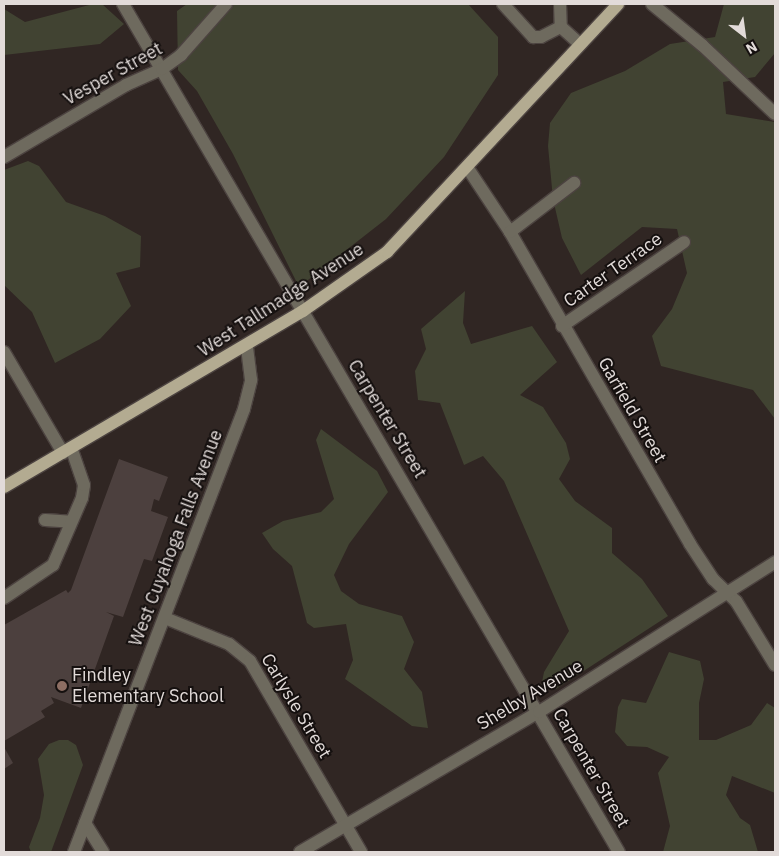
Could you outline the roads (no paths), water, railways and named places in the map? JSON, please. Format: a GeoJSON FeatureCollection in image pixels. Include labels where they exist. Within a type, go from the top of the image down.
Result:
{"type":"FeatureCollection","features":[{"type":"Feature","properties":{"kind":"main road","name":"West Tallmadge Avenue"},"geometry":{"type":"LineString","coordinates":[[4,487],[303,311],[387,252],[618,4]]}},
{"type":"Feature","properties":{"kind":"street","name":"Carpenter Street"},"geometry":{"type":"LineString","coordinates":[[123,4],[539,712],[619,852]]}},
{"type":"Feature","properties":{"kind":"street","name":"Vesper Street"},"geometry":{"type":"LineString","coordinates":[[4,157],[126,85],[162,69],[181,55],[226,4]]}},
{"type":"Feature","properties":{"kind":"street"},"geometry":{"type":"LineString","coordinates":[[503,4],[533,37],[541,37],[561,27]]}},
{"type":"Feature","properties":{"kind":"street"},"geometry":{"type":"LineString","coordinates":[[560,4],[561,27],[580,44]]}},
{"type":"Feature","properties":{"kind":"street"},"geometry":{"type":"LineString","coordinates":[[652,4],[702,45],[774,110]]}},
{"type":"Feature","properties":{"kind":"street","name":"Garfield Street"},"geometry":{"type":"LineString","coordinates":[[467,167],[510,232],[562,326],[690,544],[713,579],[728,592],[775,665]]}},
{"type":"Feature","properties":{"kind":"street"},"geometry":{"type":"LineString","coordinates":[[510,232],[574,183]]}},
{"type":"Feature","properties":{"kind":"street","name":"Carter Terrace"},"geometry":{"type":"LineString","coordinates":[[562,326],[684,242]]}},
{"type":"Feature","properties":{"kind":"street","name":"West Cuyahoga Falls Avenue"},"geometry":{"type":"LineString","coordinates":[[74,852],[244,409],[251,380],[247,345]]}},
{"type":"Feature","properties":{"kind":"street"},"geometry":{"type":"LineString","coordinates":[[4,352],[67,450],[84,485],[53,565],[4,598]]}},
{"type":"Feature","properties":{"kind":"street"},"geometry":{"type":"LineString","coordinates":[[45,520],[71,522]]}},
{"type":"Feature","properties":{"kind":"street","name":"Shelby Avenue"},"geometry":{"type":"LineString","coordinates":[[300,852],[539,712],[775,562]]}},
{"type":"Feature","properties":{"kind":"street","name":"Carlysle Street"},"geometry":{"type":"LineString","coordinates":[[165,618],[229,644],[250,661],[361,852]]}},
{"type":"Feature","properties":{"kind":"street"},"geometry":{"type":"LineString","coordinates":[[86,823],[103,852]]}},
{"type":"Feature","properties":{"kind":"place","name":"Findley Elementary School"},"geometry":{"type":"Point","coordinates":[62,686]}}]}
